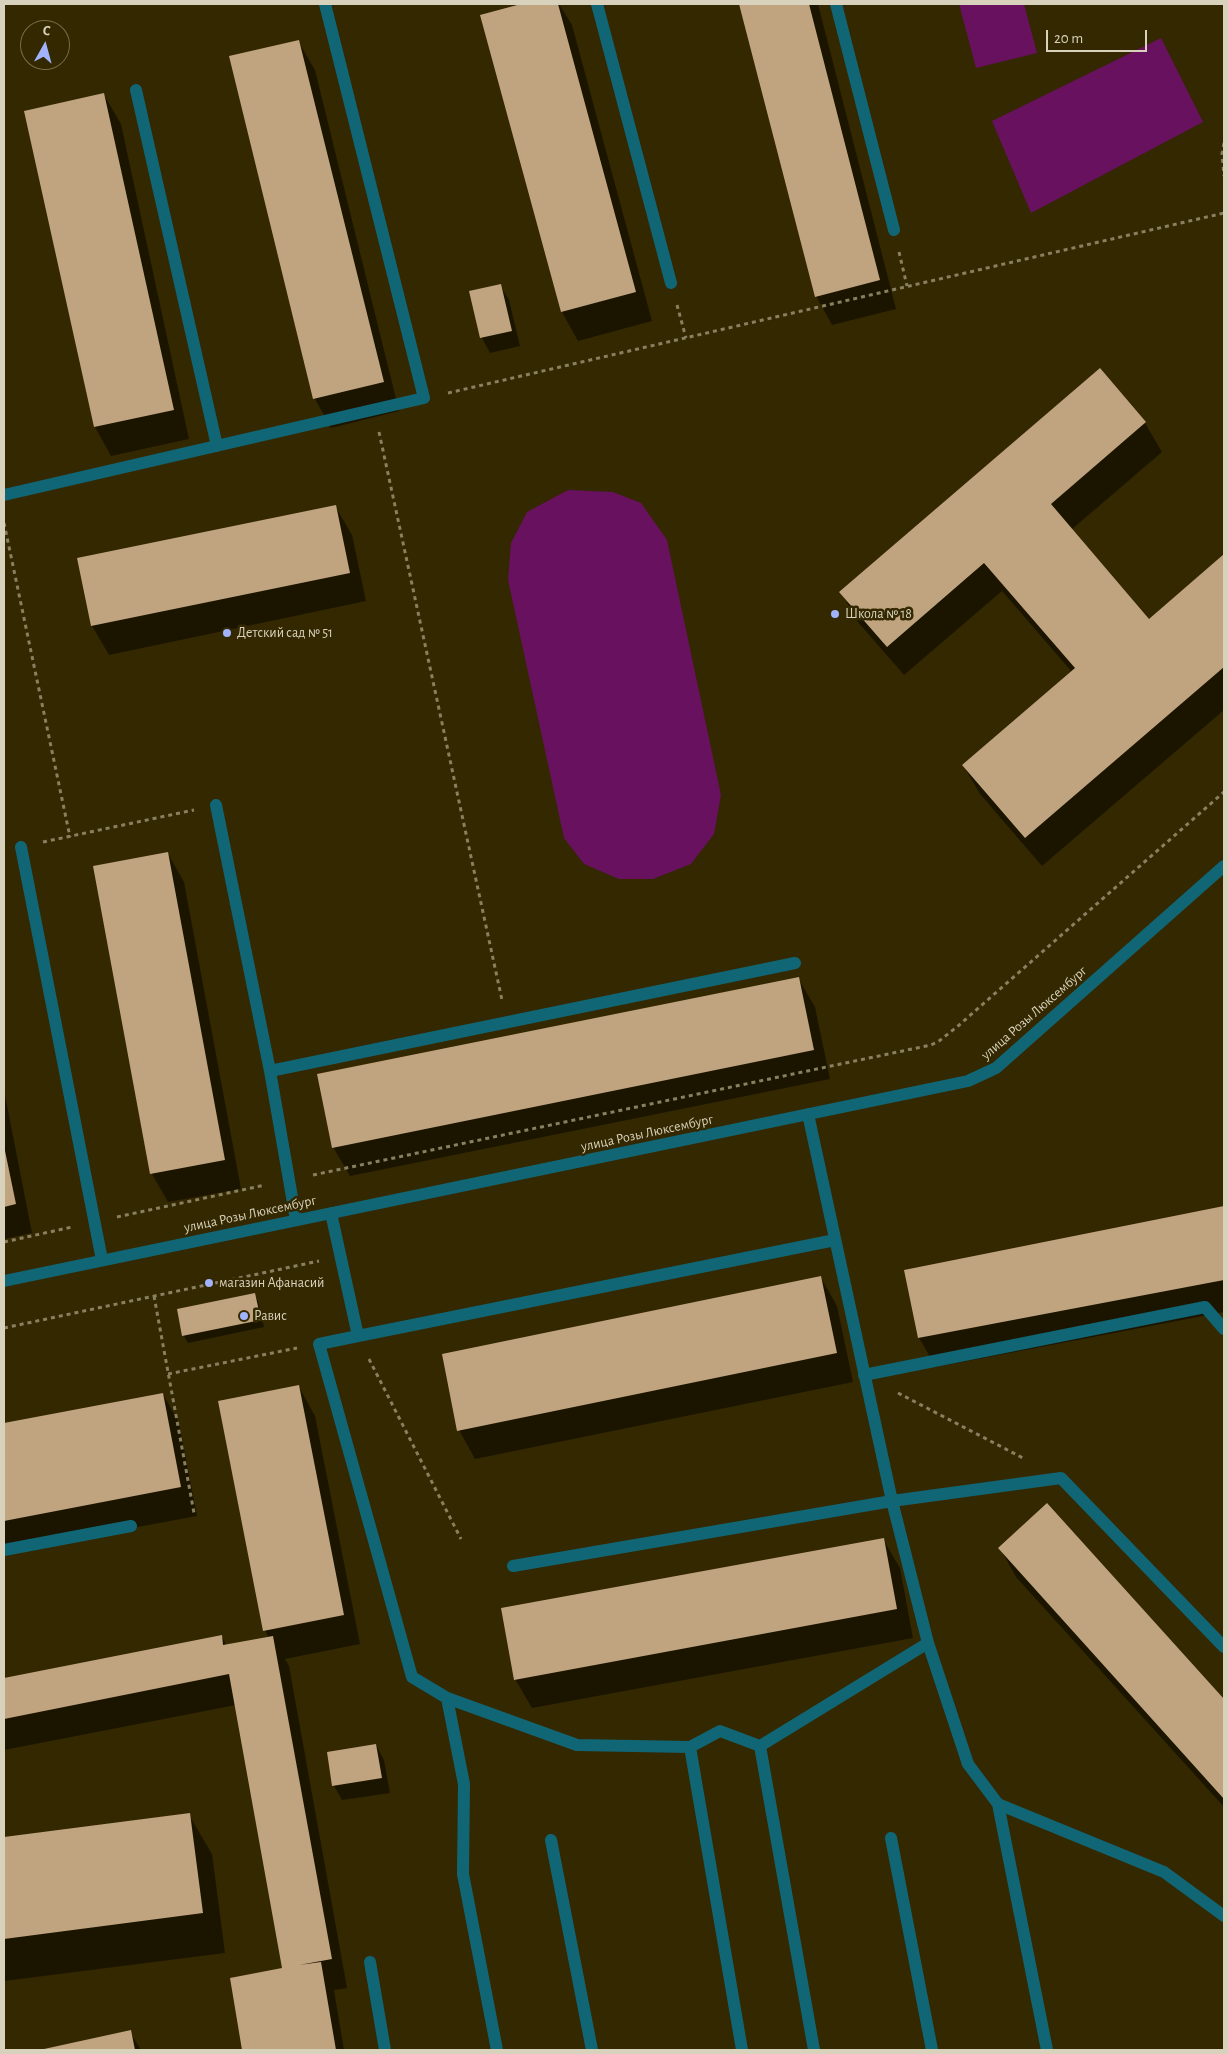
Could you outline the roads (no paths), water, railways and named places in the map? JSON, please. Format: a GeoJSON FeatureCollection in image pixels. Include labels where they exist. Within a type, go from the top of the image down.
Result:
{"type":"FeatureCollection","features":[{"type":"Feature","properties":{"kind":"street"},"geometry":{"type":"LineString","coordinates":[[4,495],[424,398],[325,4]]}},
{"type":"Feature","properties":{"kind":"street"},"geometry":{"type":"LineString","coordinates":[[596,4],[671,283]]}},
{"type":"Feature","properties":{"kind":"street"},"geometry":{"type":"LineString","coordinates":[[836,4],[894,230]]}},
{"type":"Feature","properties":{"kind":"street"},"geometry":{"type":"LineString","coordinates":[[136,90],[216,446]]}},
{"type":"Feature","properties":{"kind":"street"},"geometry":{"type":"LineString","coordinates":[[216,805],[270,1071],[296,1220]]}},
{"type":"Feature","properties":{"kind":"street"},"geometry":{"type":"LineString","coordinates":[[21,847],[102,1260]]}},
{"type":"Feature","properties":{"kind":"street","name":"улица Розы Люксембург"},"geometry":{"type":"LineString","coordinates":[[4,1281],[952,1085],[983,1075],[996,1068],[1224,866]]}},
{"type":"Feature","properties":{"kind":"street"},"geometry":{"type":"LineString","coordinates":[[270,1071],[795,962]]}},
{"type":"Feature","properties":{"kind":"street"},"geometry":{"type":"LineString","coordinates":[[808,1114],[892,1501],[928,1643],[968,1764],[998,1804],[1047,2050]]}},
{"type":"Feature","properties":{"kind":"street"},"geometry":{"type":"LineString","coordinates":[[331,1213],[358,1336]]}},
{"type":"Feature","properties":{"kind":"street"},"geometry":{"type":"LineString","coordinates":[[760,1746],[720,1731],[690,1747],[577,1745],[447,1698],[412,1677],[319,1344],[835,1240]]}},
{"type":"Feature","properties":{"kind":"street"},"geometry":{"type":"LineString","coordinates":[[864,1375],[1204,1307],[1224,1329]]}},
{"type":"Feature","properties":{"kind":"street"},"geometry":{"type":"LineString","coordinates":[[513,1566],[892,1501],[1061,1478],[1224,1647]]}},
{"type":"Feature","properties":{"kind":"street"},"geometry":{"type":"LineString","coordinates":[[4,1550],[131,1526]]}},
{"type":"Feature","properties":{"kind":"street"},"geometry":{"type":"LineString","coordinates":[[760,1746],[928,1643]]}},
{"type":"Feature","properties":{"kind":"street"},"geometry":{"type":"LineString","coordinates":[[447,1698],[464,1784],[463,1874],[497,2050]]}},
{"type":"Feature","properties":{"kind":"street"},"geometry":{"type":"LineString","coordinates":[[760,1746],[814,2050]]}},
{"type":"Feature","properties":{"kind":"street"},"geometry":{"type":"LineString","coordinates":[[690,1747],[742,2050]]}},
{"type":"Feature","properties":{"kind":"street"},"geometry":{"type":"LineString","coordinates":[[998,1804],[1164,1872],[1224,1916]]}},
{"type":"Feature","properties":{"kind":"street"},"geometry":{"type":"LineString","coordinates":[[891,1838],[932,2050]]}},
{"type":"Feature","properties":{"kind":"street"},"geometry":{"type":"LineString","coordinates":[[551,1840],[592,2050]]}},
{"type":"Feature","properties":{"kind":"street"},"geometry":{"type":"LineString","coordinates":[[370,1962],[385,2050]]}},
{"type":"Feature","properties":{"kind":"place","name":"Школа № 18"},"geometry":{"type":"Point","coordinates":[835,614]}},
{"type":"Feature","properties":{"kind":"place","name":"Детский сад № 51"},"geometry":{"type":"Point","coordinates":[227,633]}},
{"type":"Feature","properties":{"kind":"place","name":"магазин Афанасий"},"geometry":{"type":"Point","coordinates":[209,1283]}},
{"type":"Feature","properties":{"kind":"place","name":"Равис"},"geometry":{"type":"Point","coordinates":[244,1316]}}]}
